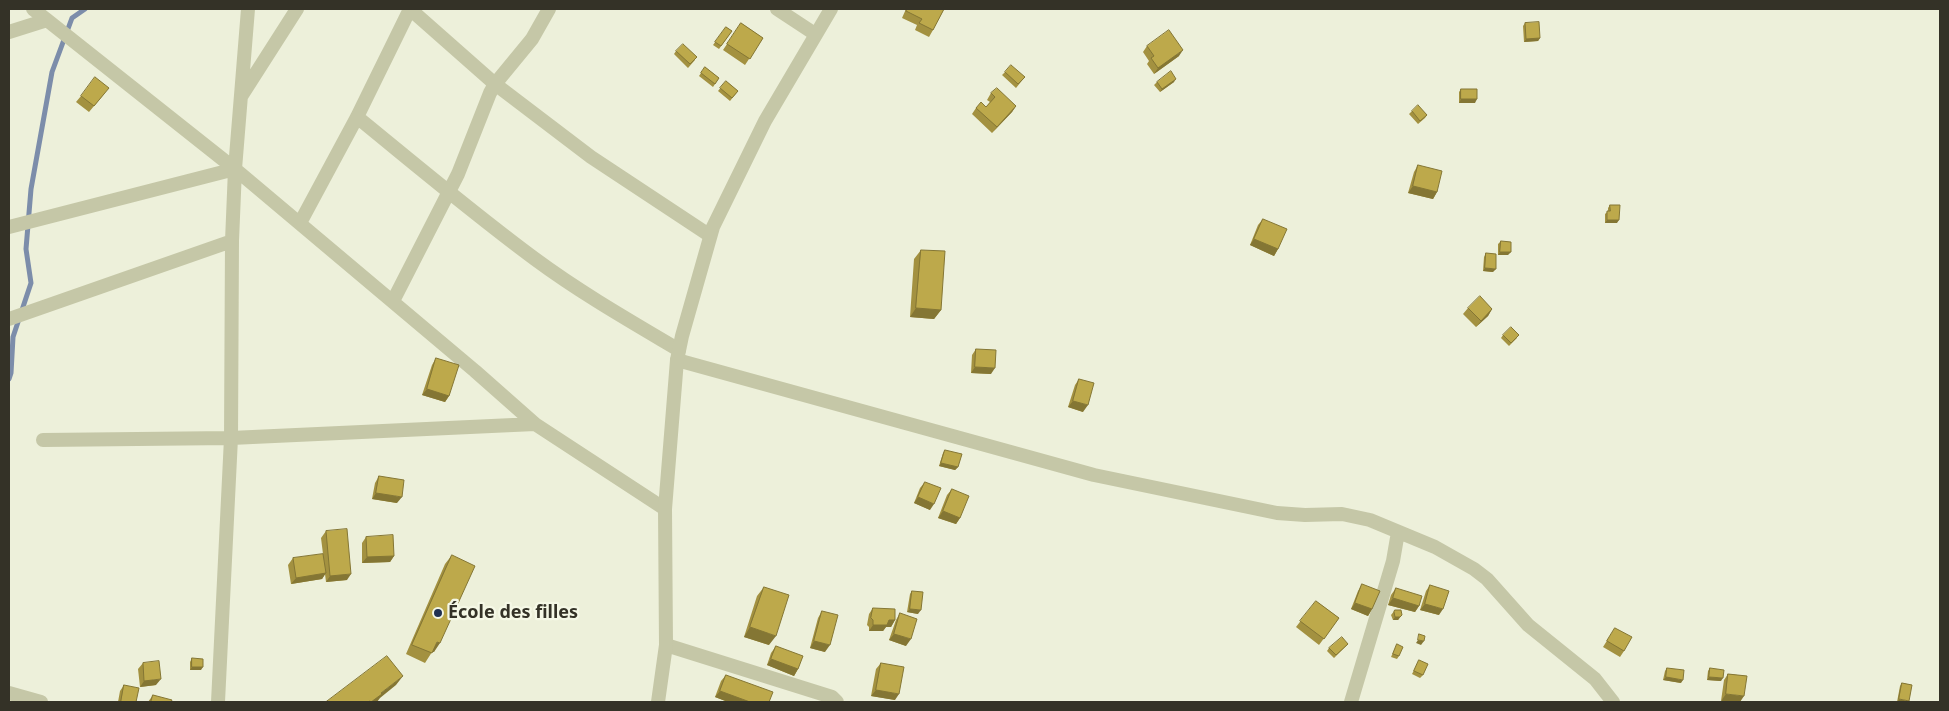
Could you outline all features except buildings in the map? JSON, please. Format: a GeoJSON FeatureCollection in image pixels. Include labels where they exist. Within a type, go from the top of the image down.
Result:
{"type":"FeatureCollection","features":[{"type":"Feature","properties":{"kind":"street"},"geometry":{"type":"LineString","coordinates":[[33,9],[236,169],[535,424],[665,509]]}},
{"type":"Feature","properties":{"kind":"street"},"geometry":{"type":"LineString","coordinates":[[218,702],[231,438],[232,241],[240,97],[248,9]]}},
{"type":"Feature","properties":{"kind":"street"},"geometry":{"type":"LineString","coordinates":[[240,97],[297,9]]}},
{"type":"Feature","properties":{"kind":"street"},"geometry":{"type":"LineString","coordinates":[[300,223],[357,117],[410,9],[495,84],[591,157],[709,235]]}},
{"type":"Feature","properties":{"kind":"street"},"geometry":{"type":"LineString","coordinates":[[393,301],[447,192],[458,174],[485,104],[495,84],[532,40],[548,9]]}},
{"type":"Feature","properties":{"kind":"street"},"geometry":{"type":"LineString","coordinates":[[777,9],[815,34]]}},
{"type":"Feature","properties":{"kind":"street"},"geometry":{"type":"LineString","coordinates":[[658,702],[666,644],[665,509],[678,355],[709,235],[755,141],[831,9]]}},
{"type":"Feature","properties":{"kind":"street"},"geometry":{"type":"LineString","coordinates":[[9,32],[47,20]]}},
{"type":"Feature","properties":{"kind":"street"},"geometry":{"type":"LineString","coordinates":[[357,117],[447,192],[535,260],[678,355],[1094,475],[1277,513],[1354,516],[1370,520],[1435,547],[1487,579],[1528,625],[1595,680],[1614,702]]}},
{"type":"Feature","properties":{"kind":"street"},"geometry":{"type":"LineString","coordinates":[[9,227],[236,169]]}},
{"type":"Feature","properties":{"kind":"street"},"geometry":{"type":"LineString","coordinates":[[9,319],[232,241]]}},
{"type":"Feature","properties":{"kind":"street"},"geometry":{"type":"LineString","coordinates":[[43,440],[231,438],[535,424]]}},
{"type":"Feature","properties":{"kind":"street"},"geometry":{"type":"LineString","coordinates":[[1351,702],[1393,561],[1398,532]]}},
{"type":"Feature","properties":{"kind":"street"},"geometry":{"type":"LineString","coordinates":[[666,644],[832,697],[837,702]]}},
{"type":"Feature","properties":{"kind":"street"},"geometry":{"type":"LineString","coordinates":[[9,693],[41,702]]}},
{"type":"Feature","properties":{"kind":"waterway"},"geometry":{"type":"LineString","coordinates":[[9,379],[13,337],[31,283],[26,249],[31,189],[52,72],[72,18],[85,9]]}},
{"type":"Feature","properties":{"kind":"place","name":"École des filles"},"geometry":{"type":"Point","coordinates":[438,613]}}]}
